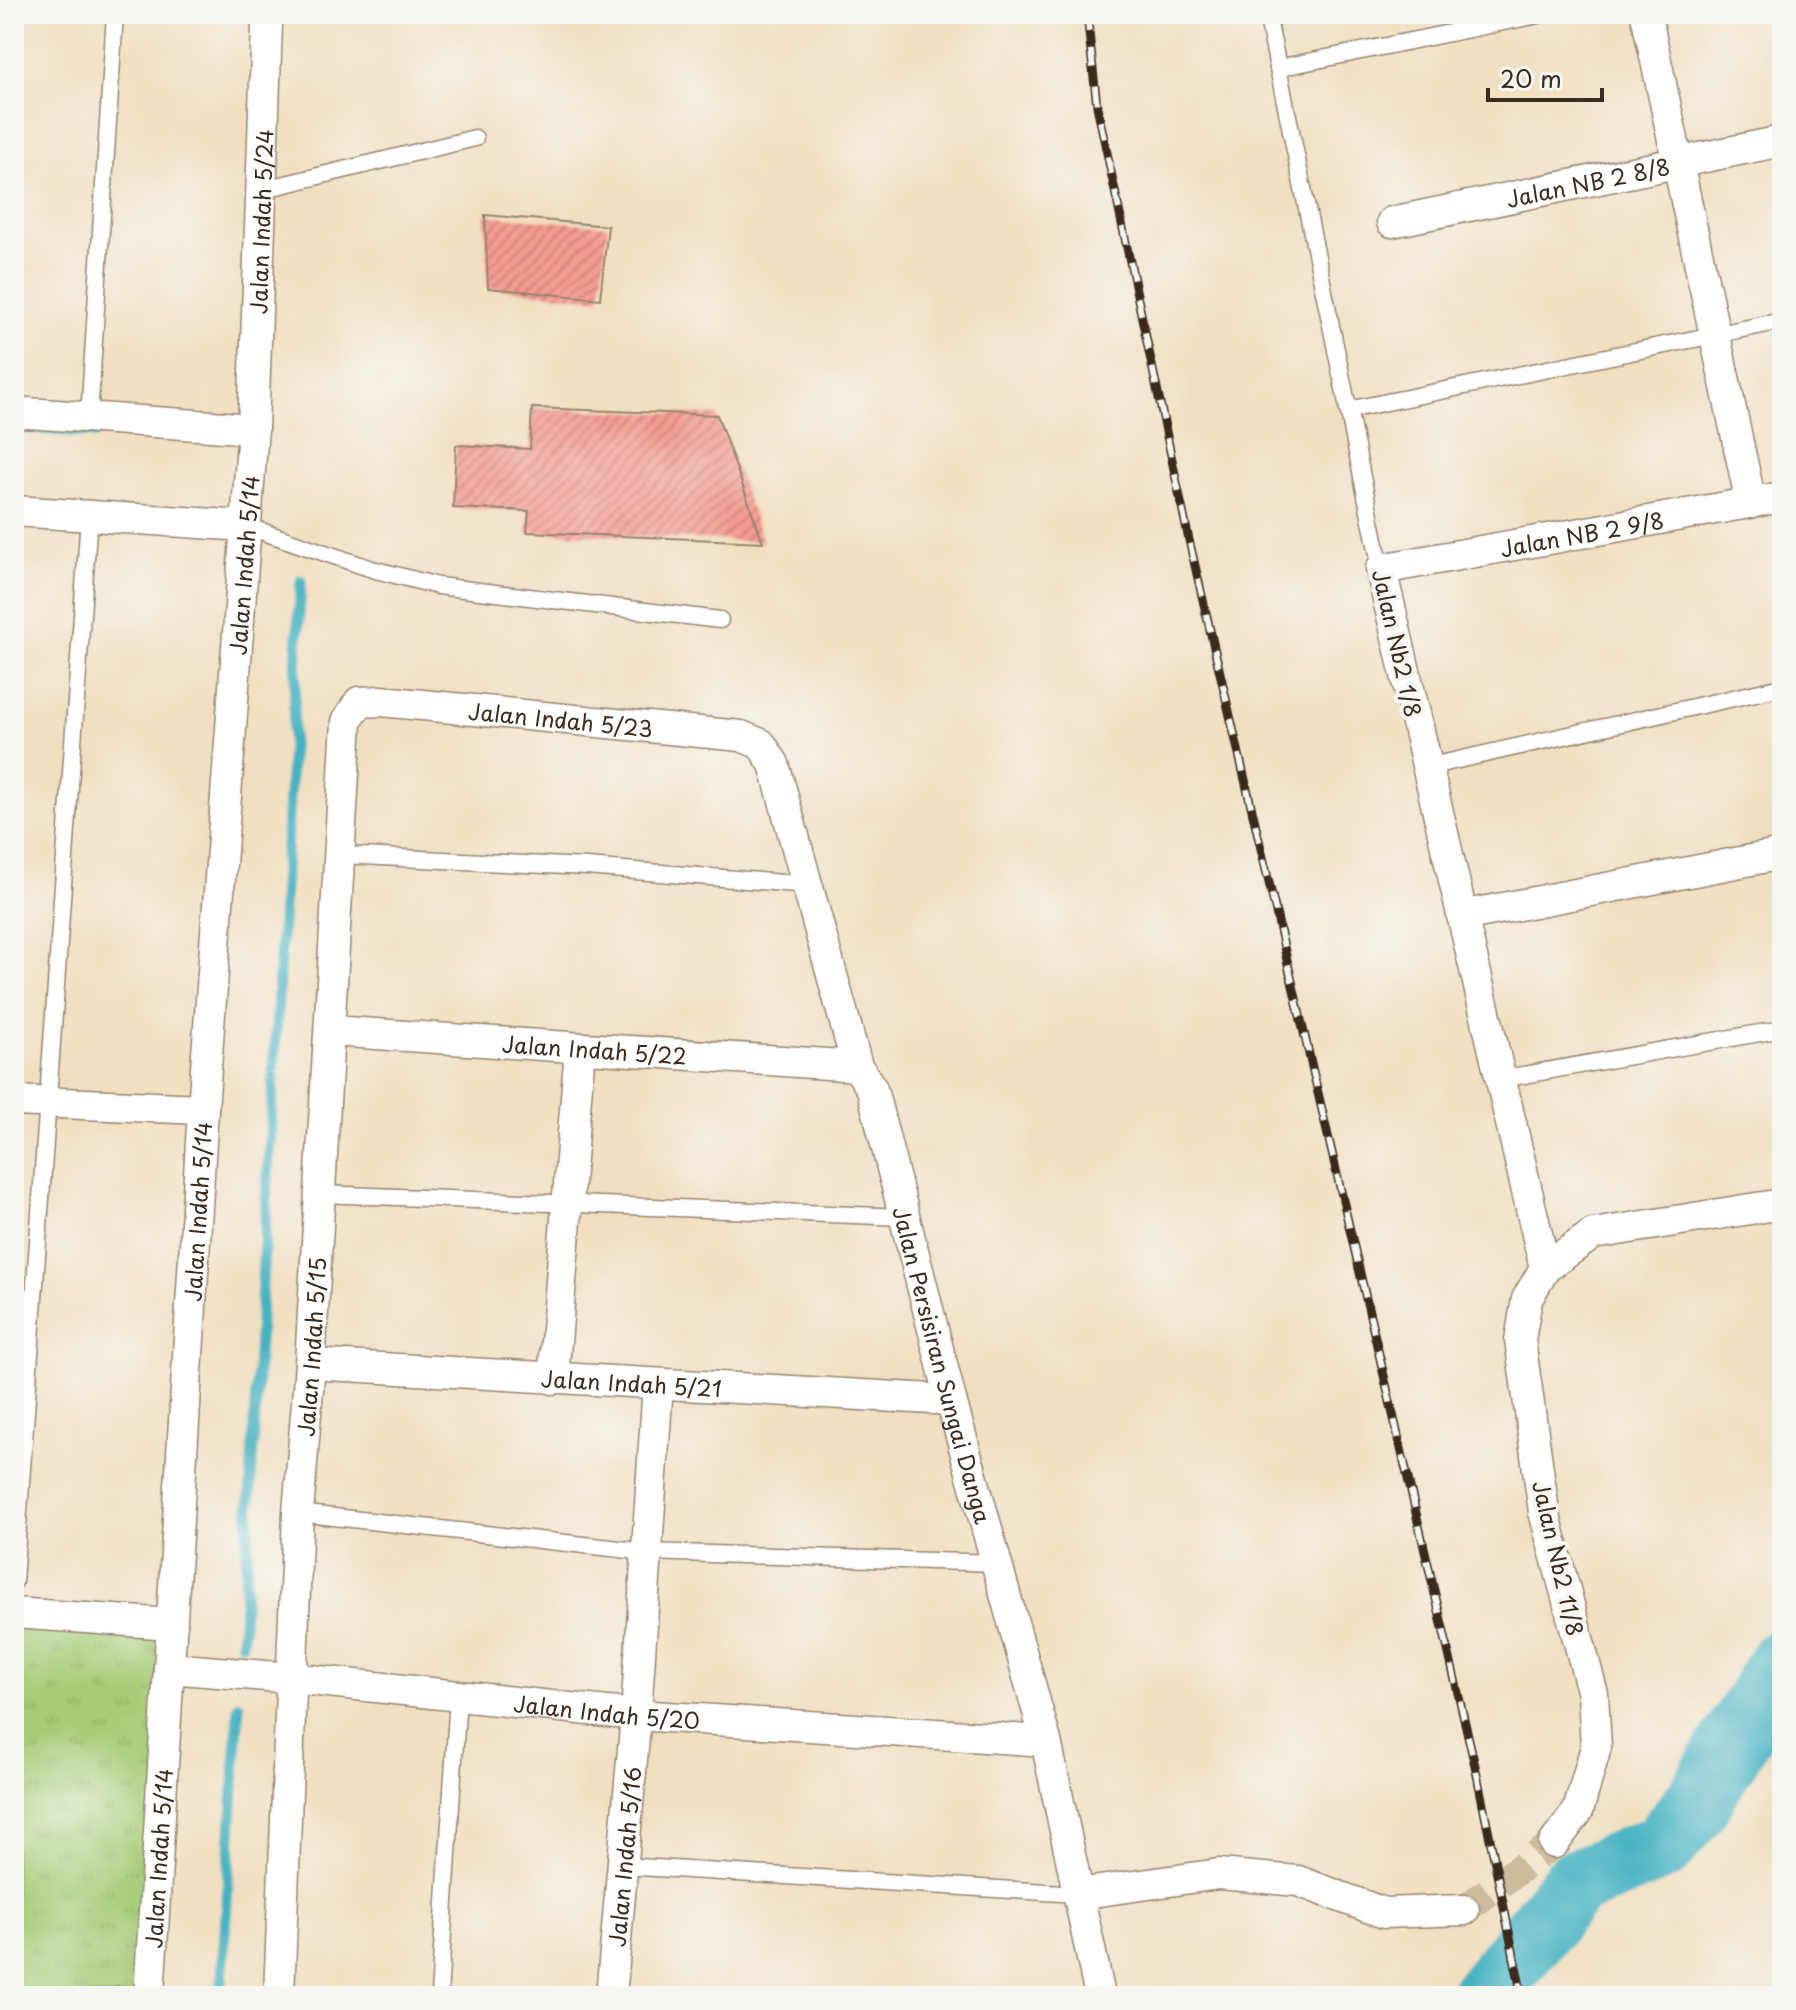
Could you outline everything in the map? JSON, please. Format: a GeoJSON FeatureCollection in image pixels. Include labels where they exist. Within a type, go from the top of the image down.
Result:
{"type":"FeatureCollection","features":[{"type":"Feature","properties":{"kind":"street","name":"Jalan Indah 5/24"},"geometry":{"type":"LineString","coordinates":[[253,429],[267,24],[264,14]]}},
{"type":"Feature","properties":{"kind":"street"},"geometry":{"type":"LineString","coordinates":[[1646,14],[1751,503]]}},
{"type":"Feature","properties":{"kind":"street","name":"Jalan NB 2 8/8"},"geometry":{"type":"LineString","coordinates":[[1392,222],[1782,141]]}},
{"type":"Feature","properties":{"kind":"street"},"geometry":{"type":"LineString","coordinates":[[14,412],[253,429]]}},
{"type":"Feature","properties":{"kind":"street","name":"Jalan Indah 5/14"},"geometry":{"type":"LineString","coordinates":[[149,1996],[203,1109],[253,429]]}},
{"type":"Feature","properties":{"kind":"street","name":"Jalan NB 2 9/8"},"geometry":{"type":"LineString","coordinates":[[1381,569],[1782,497]]}},
{"type":"Feature","properties":{"kind":"street"},"geometry":{"type":"LineString","coordinates":[[14,511],[246,526]]}},
{"type":"Feature","properties":{"kind":"street","name":"Jalan Nb2 1/8"},"geometry":{"type":"LineString","coordinates":[[1381,569],[1545,1268]]}},
{"type":"Feature","properties":{"kind":"street","name":"Jalan Indah 5/23"},"geometry":{"type":"LineString","coordinates":[[359,702],[381,701],[741,736],[761,744]]}},
{"type":"Feature","properties":{"kind":"street","name":"Jalan Indah 5/15"},"geometry":{"type":"LineString","coordinates":[[279,1996],[298,1513],[321,1194],[347,721],[359,702]]}},
{"type":"Feature","properties":{"kind":"street","name":"Jalan Persisiran Sungai Danga"},"geometry":{"type":"LineString","coordinates":[[761,744],[774,764],[857,1066],[872,1089],[951,1400],[1046,1741],[1100,1996]]}},
{"type":"Feature","properties":{"kind":"street"},"geometry":{"type":"LineString","coordinates":[[1462,916],[1782,854]]}},
{"type":"Feature","properties":{"kind":"street","name":"Jalan Indah 5/22"},"geometry":{"type":"LineString","coordinates":[[331,1031],[857,1066]]}},
{"type":"Feature","properties":{"kind":"street"},"geometry":{"type":"LineString","coordinates":[[553,1379],[580,1048]]}},
{"type":"Feature","properties":{"kind":"street"},"geometry":{"type":"LineString","coordinates":[[14,1101],[203,1109]]}},
{"type":"Feature","properties":{"kind":"street"},"geometry":{"type":"LineString","coordinates":[[1545,1268],[1593,1234],[1782,1204]]}},
{"type":"Feature","properties":{"kind":"street","name":"Jalan Nb2 11/8"},"geometry":{"type":"LineString","coordinates":[[1545,1268],[1527,1299],[1520,1340],[1544,1512],[1593,1694],[1596,1747],[1578,1811],[1554,1843]]}},
{"type":"Feature","properties":{"kind":"street","name":"Jalan Indah 5/21"},"geometry":{"type":"LineString","coordinates":[[310,1364],[951,1400]]}},
{"type":"Feature","properties":{"kind":"street","name":"Jalan Indah 5/16"},"geometry":{"type":"LineString","coordinates":[[611,1996],[636,1715],[658,1384]]}},
{"type":"Feature","properties":{"kind":"street"},"geometry":{"type":"LineString","coordinates":[[14,1613],[172,1624]]}},
{"type":"Feature","properties":{"kind":"street","name":"Jalan Indah 5/20"},"geometry":{"type":"LineString","coordinates":[[169,1668],[636,1715],[1046,1741]]}},
{"type":"Feature","properties":{"kind":"street"},"geometry":{"type":"LineString","coordinates":[[1078,1894],[1219,1874],[1298,1881],[1384,1913],[1464,1910]]}},
{"type":"Feature","properties":{"kind":"lane"},"geometry":{"type":"LineString","coordinates":[[89,417],[115,14]]}},
{"type":"Feature","properties":{"kind":"lane","name":"Jalan Nb2 1/8"},"geometry":{"type":"LineString","coordinates":[[1267,14],[1381,569]]}},
{"type":"Feature","properties":{"kind":"lane"},"geometry":{"type":"LineString","coordinates":[[1278,68],[1543,14]]}},
{"type":"Feature","properties":{"kind":"lane"},"geometry":{"type":"LineString","coordinates":[[261,190],[475,138]]}},
{"type":"Feature","properties":{"kind":"lane"},"geometry":{"type":"LineString","coordinates":[[1348,410],[1782,321]]}},
{"type":"Feature","properties":{"kind":"lane"},"geometry":{"type":"LineString","coordinates":[[14,1582],[89,516]]}},
{"type":"Feature","properties":{"kind":"lane"},"geometry":{"type":"LineString","coordinates":[[246,526],[372,569],[438,586],[720,620]]}},
{"type":"Feature","properties":{"kind":"lane"},"geometry":{"type":"LineString","coordinates":[[1427,767],[1782,687]]}},
{"type":"Feature","properties":{"kind":"lane"},"geometry":{"type":"LineString","coordinates":[[341,855],[587,867],[808,885]]}},
{"type":"Feature","properties":{"kind":"lane"},"geometry":{"type":"LineString","coordinates":[[1501,1079],[1782,1029]]}},
{"type":"Feature","properties":{"kind":"lane"},"geometry":{"type":"LineString","coordinates":[[321,1194],[904,1217]]}},
{"type":"Feature","properties":{"kind":"lane"},"geometry":{"type":"LineString","coordinates":[[298,1513],[647,1552],[997,1563]]}},
{"type":"Feature","properties":{"kind":"lane"},"geometry":{"type":"LineString","coordinates":[[439,1996],[458,1696]]}},
{"type":"Feature","properties":{"kind":"lane"},"geometry":{"type":"LineString","coordinates":[[623,1866],[1078,1894]]}},
{"type":"Feature","properties":{"kind":"green space"},"geometry":{"type":"Polygon","coordinates":[[[14,1614],[172,1624],[149,1996],[14,1996],[14,1614]]]}},
{"type":"Feature","properties":{"kind":"building"},"geometry":{"type":"Polygon","coordinates":[[[485,215],[608,226],[600,299],[488,288],[485,215]]]}},
{"type":"Feature","properties":{"kind":"building"},"geometry":{"type":"Polygon","coordinates":[[[532,408],[717,415],[763,542],[527,532],[529,511],[453,508],[456,445],[530,449],[532,408]]]}},
{"type":"Feature","properties":{"kind":"waterway"},"geometry":{"type":"LineString","coordinates":[[14,427],[95,433]]}},
{"type":"Feature","properties":{"kind":"waterway"},"geometry":{"type":"LineString","coordinates":[[242,1643],[301,581]]}},
{"type":"Feature","properties":{"kind":"waterway"},"geometry":{"type":"LineString","coordinates":[[1484,1996],[1575,1883],[1662,1847],[1696,1805],[1782,1662]]}},
{"type":"Feature","properties":{"kind":"waterway"},"geometry":{"type":"LineString","coordinates":[[221,1996],[239,1705]]}},
{"type":"Feature","properties":{"kind":"tunnel"},"geometry":{"type":"LineString","coordinates":[[1464,1910],[1554,1843]]}},
{"type":"Feature","properties":{"kind":"railway"},"geometry":{"type":"LineString","coordinates":[[1087,14],[1097,106],[1189,540],[1476,1770],[1522,1996]]}}]}
